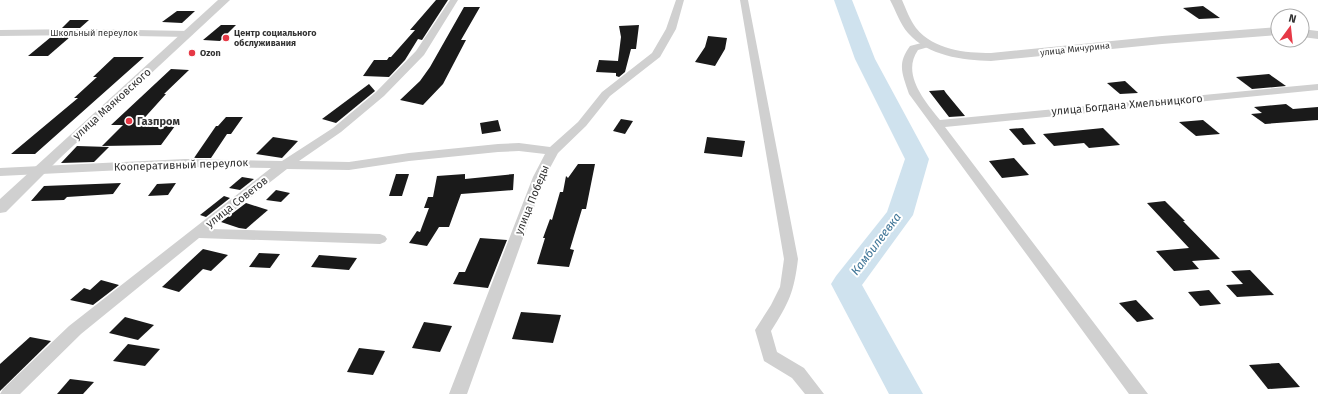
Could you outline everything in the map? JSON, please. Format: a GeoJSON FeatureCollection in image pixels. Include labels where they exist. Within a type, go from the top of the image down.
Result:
{"type":"FeatureCollection","features":[{"type":"Feature","properties":{"kind":"street","name":"улица Маяковского"},"geometry":{"type":"LineString","coordinates":[[0,208],[38,170],[224,0]]}},
{"type":"Feature","properties":{"kind":"street","name":"улица Советов"},"geometry":{"type":"LineString","coordinates":[[9,394],[75,330],[135,284],[175,249],[286,164],[337,130],[380,94],[420,53],[454,0]]}},
{"type":"Feature","properties":{"kind":"street","name":"улица Победы"},"geometry":{"type":"LineString","coordinates":[[458,394],[539,177],[553,151],[582,124],[606,94],[656,55],[671,28],[680,0]]}},
{"type":"Feature","properties":{"kind":"street"},"geometry":{"type":"LineString","coordinates":[[744,0],[791,259],[787,287],[778,308],[763,330],[770,356],[798,373],[815,394]]}},
{"type":"Feature","properties":{"kind":"street","name":"улица Мичурина"},"geometry":{"type":"LineString","coordinates":[[896,0],[912,29],[929,44],[952,53],[991,57],[1162,40],[1270,32]]}},
{"type":"Feature","properties":{"kind":"street","name":"Школьный переулок"},"geometry":{"type":"LineString","coordinates":[[0,33],[82,32],[188,34]]}},
{"type":"Feature","properties":{"kind":"street"},"geometry":{"type":"LineString","coordinates":[[929,44],[914,48],[907,58],[908,76],[914,94],[1139,394]]}},
{"type":"Feature","properties":{"kind":"street","name":"улица Богдана Хмельницкого"},"geometry":{"type":"LineString","coordinates":[[936,124],[1318,87]]}},
{"type":"Feature","properties":{"kind":"street","name":"Кооперативный переулок"},"geometry":{"type":"LineString","coordinates":[[0,172],[185,164],[286,164],[349,166],[409,157],[519,147],[553,151]]}},
{"type":"Feature","properties":{"kind":"street"},"geometry":{"type":"LineString","coordinates":[[197,233],[380,239]]}},
{"type":"Feature","properties":{"kind":"building"},"geometry":{"type":"Polygon","coordinates":[[[436,0],[448,0],[422,40],[418,39],[405,60],[389,77],[363,76],[374,60],[387,60],[391,57],[415,30],[410,30],[436,0]]]}},
{"type":"Feature","properties":{"kind":"building"},"geometry":{"type":"Polygon","coordinates":[[[1203,6],[1220,18],[1199,19],[1183,8],[1203,6]]]}},
{"type":"Feature","properties":{"kind":"building"},"geometry":{"type":"Polygon","coordinates":[[[464,7],[480,7],[461,40],[466,40],[443,84],[423,105],[400,100],[420,81],[430,67],[464,7]]]}},
{"type":"Feature","properties":{"kind":"building"},"geometry":{"type":"Polygon","coordinates":[[[177,11],[195,11],[182,23],[162,22],[177,11]]]}},
{"type":"Feature","properties":{"kind":"building"},"geometry":{"type":"Polygon","coordinates":[[[70,20],[89,20],[80,28],[62,28],[70,20]]]}},
{"type":"Feature","properties":{"kind":"building"},"geometry":{"type":"Polygon","coordinates":[[[221,25],[236,25],[220,41],[203,40],[221,25]]]}},
{"type":"Feature","properties":{"kind":"building"},"geometry":{"type":"Polygon","coordinates":[[[639,25],[636,49],[631,49],[625,72],[619,77],[616,76],[616,73],[596,72],[599,60],[618,61],[621,37],[619,26],[639,25]]]}},
{"type":"Feature","properties":{"kind":"building"},"geometry":{"type":"Polygon","coordinates":[[[708,36],[727,38],[725,49],[715,66],[695,62],[705,47],[708,36]]]}},
{"type":"Feature","properties":{"kind":"building"},"geometry":{"type":"Polygon","coordinates":[[[51,37],[70,37],[48,56],[28,56],[51,37]]]}},
{"type":"Feature","properties":{"kind":"building"},"geometry":{"type":"Polygon","coordinates":[[[114,57],[144,57],[35,154],[11,154],[78,98],[74,98],[97,77],[93,77],[114,57]]]}},
{"type":"Feature","properties":{"kind":"building"},"geometry":{"type":"Polygon","coordinates":[[[171,69],[189,70],[164,94],[166,94],[138,125],[175,126],[161,145],[102,146],[123,125],[111,125],[171,69]]]}},
{"type":"Feature","properties":{"kind":"building"},"geometry":{"type":"Polygon","coordinates":[[[1269,74],[1286,86],[1252,89],[1236,77],[1269,74]]]}},
{"type":"Feature","properties":{"kind":"building"},"geometry":{"type":"Polygon","coordinates":[[[1125,81],[1138,93],[1120,94],[1107,83],[1125,81]]]}},
{"type":"Feature","properties":{"kind":"building"},"geometry":{"type":"Polygon","coordinates":[[[369,84],[375,91],[336,123],[322,119],[369,84]]]}},
{"type":"Feature","properties":{"kind":"building"},"geometry":{"type":"Polygon","coordinates":[[[944,90],[965,116],[949,117],[929,91],[944,90]]]}},
{"type":"Feature","properties":{"kind":"building"},"geometry":{"type":"Polygon","coordinates":[[[1286,104],[1293,109],[1318,107],[1318,120],[1265,124],[1251,114],[1262,113],[1254,107],[1286,104]]]}},
{"type":"Feature","properties":{"kind":"building"},"geometry":{"type":"Polygon","coordinates":[[[226,117],[243,117],[231,134],[227,134],[211,158],[194,158],[216,126],[218,126],[226,117]]]}},
{"type":"Feature","properties":{"kind":"building"},"geometry":{"type":"Polygon","coordinates":[[[621,119],[633,121],[625,134],[613,131],[621,119]]]}},
{"type":"Feature","properties":{"kind":"building"},"geometry":{"type":"Polygon","coordinates":[[[498,120],[501,131],[482,134],[480,123],[498,120]]]}},
{"type":"Feature","properties":{"kind":"building"},"geometry":{"type":"Polygon","coordinates":[[[1203,120],[1220,134],[1196,136],[1179,122],[1203,120]]]}},
{"type":"Feature","properties":{"kind":"building"},"geometry":{"type":"Polygon","coordinates":[[[1023,128],[1036,144],[1023,145],[1009,129],[1023,128]]]}},
{"type":"Feature","properties":{"kind":"building"},"geometry":{"type":"Polygon","coordinates":[[[1103,128],[1120,145],[1089,148],[1084,143],[1054,146],[1043,134],[1103,128]]]}},
{"type":"Feature","properties":{"kind":"building"},"geometry":{"type":"Polygon","coordinates":[[[273,137],[298,141],[282,158],[256,154],[273,137]]]}},
{"type":"Feature","properties":{"kind":"building"},"geometry":{"type":"Polygon","coordinates":[[[707,137],[745,141],[742,157],[704,153],[707,137]]]}},
{"type":"Feature","properties":{"kind":"building"},"geometry":{"type":"Polygon","coordinates":[[[77,146],[109,147],[94,162],[61,163],[77,146]]]}},
{"type":"Feature","properties":{"kind":"building"},"geometry":{"type":"Polygon","coordinates":[[[1014,158],[1029,175],[1002,178],[989,161],[1014,158]]]}},
{"type":"Feature","properties":{"kind":"building"},"geometry":{"type":"Polygon","coordinates":[[[578,164],[595,164],[586,209],[582,209],[570,249],[574,250],[569,267],[537,264],[545,238],[543,238],[550,219],[552,220],[560,192],[563,192],[566,176],[568,178],[578,164]]]}},
{"type":"Feature","properties":{"kind":"building"},"geometry":{"type":"Polygon","coordinates":[[[396,174],[409,174],[402,196],[389,196],[396,174]]]}},
{"type":"Feature","properties":{"kind":"building"},"geometry":{"type":"Polygon","coordinates":[[[465,174],[465,179],[514,174],[513,190],[461,194],[449,227],[439,227],[427,246],[409,243],[417,231],[420,232],[429,208],[424,208],[428,197],[433,197],[437,176],[465,174]]]}},
{"type":"Feature","properties":{"kind":"building"},"geometry":{"type":"Polygon","coordinates":[[[242,177],[254,179],[240,190],[229,188],[242,177]]]}},
{"type":"Feature","properties":{"kind":"building"},"geometry":{"type":"Polygon","coordinates":[[[121,183],[113,194],[67,197],[64,200],[31,201],[44,186],[121,183]]]}},
{"type":"Feature","properties":{"kind":"building"},"geometry":{"type":"Polygon","coordinates":[[[176,183],[168,195],[148,196],[157,184],[176,183]]]}},
{"type":"Feature","properties":{"kind":"building"},"geometry":{"type":"Polygon","coordinates":[[[276,190],[290,193],[281,202],[266,200],[276,190]]]}},
{"type":"Feature","properties":{"kind":"building"},"geometry":{"type":"Polygon","coordinates":[[[224,196],[230,198],[206,217],[200,215],[224,196]]]}},
{"type":"Feature","properties":{"kind":"building"},"geometry":{"type":"Polygon","coordinates":[[[1165,201],[1220,259],[1192,261],[1199,269],[1174,271],[1156,251],[1189,248],[1147,203],[1165,201]]]}},
{"type":"Feature","properties":{"kind":"building"},"geometry":{"type":"Polygon","coordinates":[[[246,203],[268,210],[246,229],[221,222],[246,203]]]}},
{"type":"Feature","properties":{"kind":"building"},"geometry":{"type":"Polygon","coordinates":[[[480,238],[507,240],[488,288],[453,284],[459,272],[465,272],[480,238]]]}},
{"type":"Feature","properties":{"kind":"building"},"geometry":{"type":"Polygon","coordinates":[[[203,249],[228,255],[211,271],[203,269],[179,292],[162,287],[203,249]]]}},
{"type":"Feature","properties":{"kind":"building"},"geometry":{"type":"Polygon","coordinates":[[[259,253],[280,254],[270,268],[249,267],[259,253]]]}},
{"type":"Feature","properties":{"kind":"building"},"geometry":{"type":"Polygon","coordinates":[[[319,255],[357,258],[349,270],[311,267],[319,255]]]}},
{"type":"Feature","properties":{"kind":"building"},"geometry":{"type":"Polygon","coordinates":[[[1250,270],[1274,295],[1237,297],[1226,285],[1243,284],[1231,271],[1250,270]]]}},
{"type":"Feature","properties":{"kind":"building"},"geometry":{"type":"Polygon","coordinates":[[[101,280],[119,285],[93,305],[70,300],[84,288],[90,290],[101,280]]]}},
{"type":"Feature","properties":{"kind":"building"},"geometry":{"type":"Polygon","coordinates":[[[1209,290],[1221,304],[1200,306],[1188,292],[1209,290]]]}},
{"type":"Feature","properties":{"kind":"building"},"geometry":{"type":"Polygon","coordinates":[[[1136,300],[1154,319],[1137,322],[1119,303],[1136,300]]]}},
{"type":"Feature","properties":{"kind":"building"},"geometry":{"type":"Polygon","coordinates":[[[521,312],[561,315],[553,343],[512,339],[521,312]]]}},
{"type":"Feature","properties":{"kind":"building"},"geometry":{"type":"Polygon","coordinates":[[[125,317],[154,325],[138,340],[109,333],[125,317]]]}},
{"type":"Feature","properties":{"kind":"building"},"geometry":{"type":"Polygon","coordinates":[[[424,322],[452,326],[440,352],[412,348],[424,322]]]}},
{"type":"Feature","properties":{"kind":"building"},"geometry":{"type":"Polygon","coordinates":[[[30,337],[51,341],[0,391],[0,364],[30,337]]]}},
{"type":"Feature","properties":{"kind":"building"},"geometry":{"type":"Polygon","coordinates":[[[128,344],[160,349],[145,366],[113,361],[128,344]]]}},
{"type":"Feature","properties":{"kind":"building"},"geometry":{"type":"Polygon","coordinates":[[[359,348],[385,351],[373,375],[347,372],[359,348]]]}},
{"type":"Feature","properties":{"kind":"building"},"geometry":{"type":"Polygon","coordinates":[[[1279,363],[1300,387],[1268,389],[1249,365],[1279,363]]]}},
{"type":"Feature","properties":{"kind":"building"},"geometry":{"type":"Polygon","coordinates":[[[70,379],[94,382],[83,394],[57,394],[70,379]]]}},
{"type":"Feature","properties":{"kind":"waterway","name":"Камбилеевка"},"geometry":{"type":"LineString","coordinates":[[843,0],[865,59],[917,159],[900,215],[846,284],[906,394]]}},
{"type":"Feature","properties":{"kind":"place","name":"Центр социального обслуживания"},"geometry":{"type":"Point","coordinates":[226,38]}},
{"type":"Feature","properties":{"kind":"place","name":"Ozon"},"geometry":{"type":"Point","coordinates":[192,53]}},
{"type":"Feature","properties":{"kind":"place","name":"Газпром"},"geometry":{"type":"Point","coordinates":[129,121]}}]}
